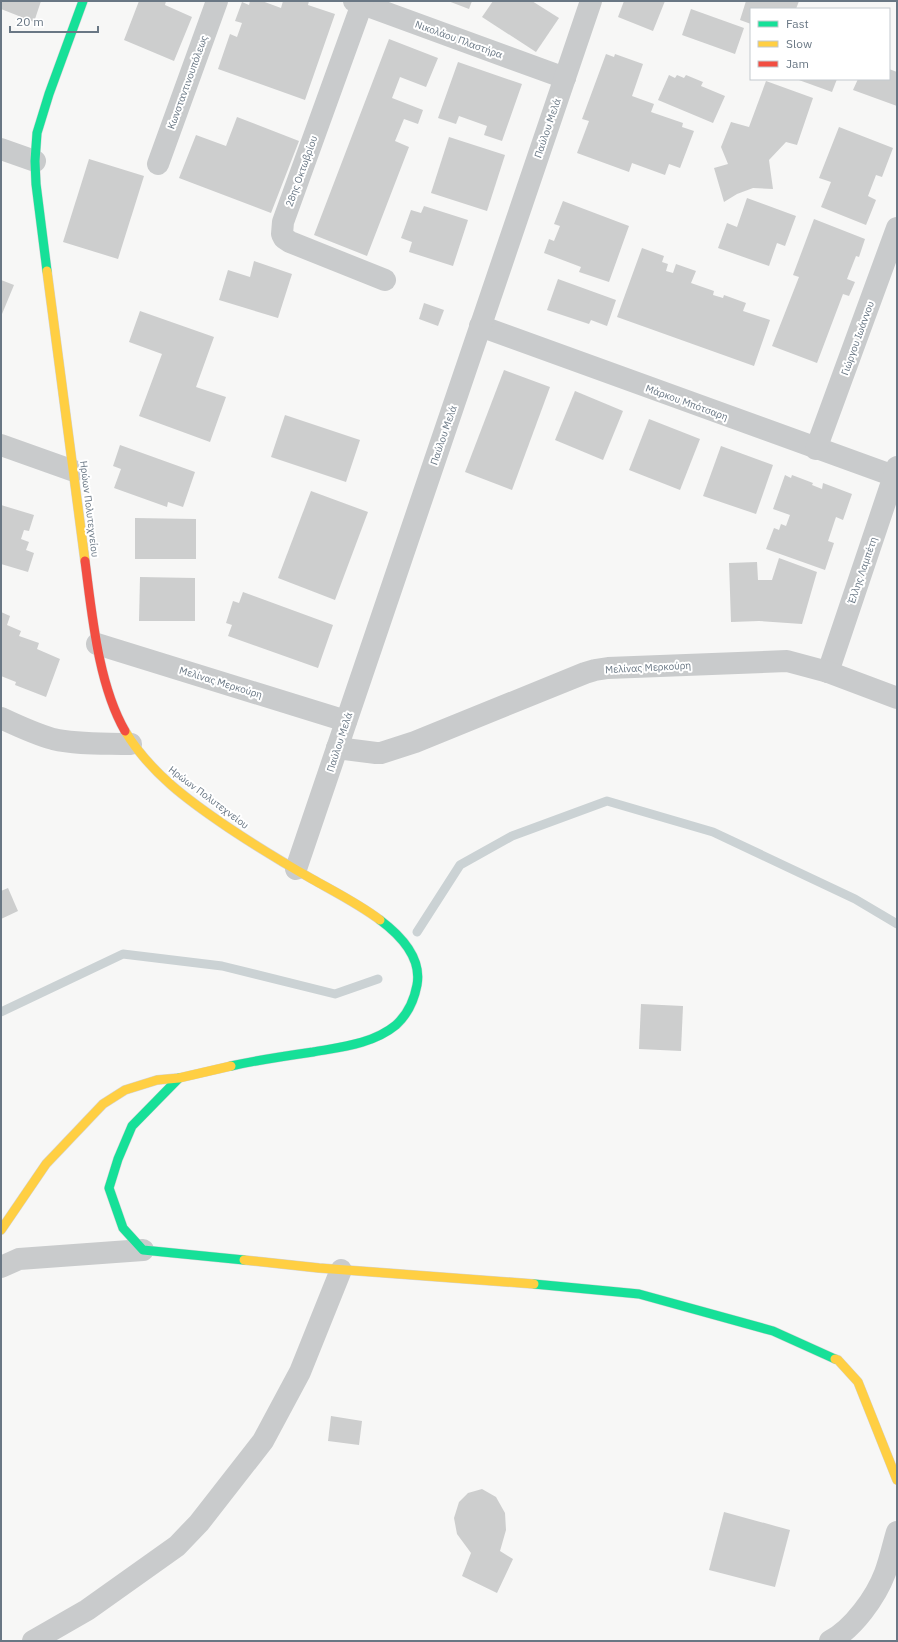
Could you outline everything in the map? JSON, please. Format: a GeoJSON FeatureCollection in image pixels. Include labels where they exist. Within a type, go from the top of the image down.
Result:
{"type":"FeatureCollection","features":[{"type":"Feature","properties":{"kind":"street","name":"Ηρώων Πολυτεχνείου"},"geometry":{"type":"LineString","coordinates":[[1,1230],[46,1164],[102,1104],[124,1090],[157,1080],[178,1078],[246,1063],[352,1045],[383,1035],[394,1028],[408,1012],[415,996],[418,984],[419,968],[410,949],[385,922],[348,898],[251,842],[183,794],[162,777],[132,744],[121,726],[114,710],[97,644],[92,613],[36,184],[35,161],[37,133],[83,1]]}},
{"type":"Feature","properties":{"kind":"street","name":"Κωνσταντινουπόλεως"},"geometry":{"type":"LineString","coordinates":[[158,164],[217,1]]}},
{"type":"Feature","properties":{"kind":"street","name":"Παύλου Μελά"},"geometry":{"type":"LineString","coordinates":[[296,869],[591,1]]}},
{"type":"Feature","properties":{"kind":"street","name":"Νικολάου Πλαστήρα"},"geometry":{"type":"LineString","coordinates":[[360,2],[565,78]]}},
{"type":"Feature","properties":{"kind":"street","name":"28ης Οκτωβρίου"},"geometry":{"type":"LineString","coordinates":[[360,2],[281,231],[284,238],[290,242],[384,280]]}},
{"type":"Feature","properties":{"kind":"street"},"geometry":{"type":"LineString","coordinates":[[1,149],[35,161]]}},
{"type":"Feature","properties":{"kind":"street","name":"Γιώργου Ιωάννου"},"geometry":{"type":"LineString","coordinates":[[816,449],[897,228]]}},
{"type":"Feature","properties":{"kind":"street","name":"Μάρκου Μπότσαρη"},"geometry":{"type":"LineString","coordinates":[[480,326],[816,449],[896,472]]}},
{"type":"Feature","properties":{"kind":"street"},"geometry":{"type":"LineString","coordinates":[[1,445],[74,471]]}},
{"type":"Feature","properties":{"kind":"street","name":"Έλλης Λαμπέτη"},"geometry":{"type":"LineString","coordinates":[[828,672],[896,472]]}},
{"type":"Feature","properties":{"kind":"street","name":"Μελίνας Μερκούρη"},"geometry":{"type":"LineString","coordinates":[[97,644],[346,720]]}},
{"type":"Feature","properties":{"kind":"street","name":"Μελίνας Μερκούρη"},"geometry":{"type":"LineString","coordinates":[[337,748],[376,753],[415,742],[595,670],[770,661],[795,662],[828,672],[897,698]]}},
{"type":"Feature","properties":{"kind":"street"},"geometry":{"type":"LineString","coordinates":[[1,718],[33,733],[54,739],[132,744]]}},
{"type":"Feature","properties":{"kind":"street"},"geometry":{"type":"LineString","coordinates":[[143,1250],[123,1228],[109,1188],[118,1159],[132,1126],[178,1078]]}},
{"type":"Feature","properties":{"kind":"street"},"geometry":{"type":"LineString","coordinates":[[1,1267],[20,1259],[143,1250],[342,1270],[474,1279],[639,1294],[773,1331],[838,1360],[858,1382],[897,1480]]}},
{"type":"Feature","properties":{"kind":"street"},"geometry":{"type":"LineString","coordinates":[[33,1641],[87,1610],[177,1546],[199,1523],[263,1441],[300,1372],[342,1270]]}},
{"type":"Feature","properties":{"kind":"street"},"geometry":{"type":"LineString","coordinates":[[830,1641],[840,1636],[864,1611],[885,1574],[897,1532]]}},
{"type":"Feature","properties":{"kind":"building"},"geometry":{"type":"Polygon","coordinates":[[[1,1],[41,1],[34,22],[1,9],[1,1]]]}},
{"type":"Feature","properties":{"kind":"building"},"geometry":{"type":"Polygon","coordinates":[[[139,1],[166,1],[165,5],[192,17],[174,61],[124,40],[139,1]]]}},
{"type":"Feature","properties":{"kind":"building"},"geometry":{"type":"Polygon","coordinates":[[[250,1],[262,1],[281,8],[283,1],[309,1],[308,5],[335,14],[305,100],[218,69],[230,34],[237,37],[242,23],[235,21],[242,2],[249,5],[250,1]]]}},
{"type":"Feature","properties":{"kind":"building"},"geometry":{"type":"Polygon","coordinates":[[[448,1],[472,1],[469,9],[448,1]]]}},
{"type":"Feature","properties":{"kind":"building"},"geometry":{"type":"Polygon","coordinates":[[[493,1],[532,1],[559,18],[536,52],[482,17],[493,1]]]}},
{"type":"Feature","properties":{"kind":"building"},"geometry":{"type":"Polygon","coordinates":[[[624,1],[665,1],[653,31],[618,17],[624,1]]]}},
{"type":"Feature","properties":{"kind":"building"},"geometry":{"type":"Polygon","coordinates":[[[746,1],[799,1],[796,8],[750,8],[750,24],[740,20],[746,1]]]}},
{"type":"Feature","properties":{"kind":"building"},"geometry":{"type":"Polygon","coordinates":[[[691,9],[744,28],[735,54],[682,35],[691,9]]]}},
{"type":"Feature","properties":{"kind":"building"},"geometry":{"type":"Polygon","coordinates":[[[389,39],[438,58],[426,87],[400,77],[392,98],[423,110],[418,124],[404,119],[395,141],[409,147],[367,256],[314,235],[389,39]]]}},
{"type":"Feature","properties":{"kind":"building"},"geometry":{"type":"Polygon","coordinates":[[[606,54],[614,57],[615,54],[643,64],[632,96],[654,104],[651,112],[683,123],[682,127],[694,131],[680,168],[669,164],[665,175],[632,163],[629,172],[577,153],[589,121],[582,119],[606,54]]]}},
{"type":"Feature","properties":{"kind":"building"},"geometry":{"type":"Polygon","coordinates":[[[458,62],[522,84],[502,141],[484,135],[487,126],[459,116],[456,124],[438,118],[458,62]]]}},
{"type":"Feature","properties":{"kind":"building"},"geometry":{"type":"Polygon","coordinates":[[[890,69],[897,72],[897,106],[853,90],[858,80],[890,80],[890,69]]]}},
{"type":"Feature","properties":{"kind":"building"},"geometry":{"type":"Polygon","coordinates":[[[669,75],[675,78],[677,75],[684,78],[686,75],[703,82],[701,86],[725,96],[713,123],[658,100],[669,75]]]}},
{"type":"Feature","properties":{"kind":"building"},"geometry":{"type":"Polygon","coordinates":[[[799,80],[837,80],[832,92],[799,80]]]}},
{"type":"Feature","properties":{"kind":"building"},"geometry":{"type":"Polygon","coordinates":[[[766,81],[813,98],[797,145],[786,142],[769,160],[773,189],[753,188],[737,194],[724,202],[714,168],[728,164],[721,147],[731,122],[749,127],[766,81]]]}},
{"type":"Feature","properties":{"kind":"building"},"geometry":{"type":"Polygon","coordinates":[[[237,117],[299,141],[271,213],[179,178],[196,135],[226,146],[237,117]]]}},
{"type":"Feature","properties":{"kind":"building"},"geometry":{"type":"Polygon","coordinates":[[[839,127],[893,148],[882,177],[876,175],[868,196],[876,200],[866,225],[821,207],[831,182],[819,178],[839,127]]]}},
{"type":"Feature","properties":{"kind":"building"},"geometry":{"type":"Polygon","coordinates":[[[449,137],[505,155],[487,211],[431,193],[449,137]]]}},
{"type":"Feature","properties":{"kind":"building"},"geometry":{"type":"Polygon","coordinates":[[[89,159],[144,176],[118,259],[63,242],[89,159]]]}},
{"type":"Feature","properties":{"kind":"building"},"geometry":{"type":"Polygon","coordinates":[[[747,198],[796,216],[785,246],[777,243],[769,266],[718,248],[727,223],[737,227],[747,198]]]}},
{"type":"Feature","properties":{"kind":"building"},"geometry":{"type":"Polygon","coordinates":[[[563,201],[629,226],[609,282],[579,272],[581,267],[544,253],[549,239],[554,241],[560,226],[554,224],[563,201]]]}},
{"type":"Feature","properties":{"kind":"building"},"geometry":{"type":"Polygon","coordinates":[[[424,206],[468,220],[453,266],[409,252],[412,242],[401,238],[411,210],[421,213],[424,206]]]}},
{"type":"Feature","properties":{"kind":"building"},"geometry":{"type":"Polygon","coordinates":[[[814,219],[865,239],[859,257],[856,256],[847,279],[855,282],[849,296],[843,294],[817,363],[772,346],[799,277],[793,275],[814,219]]]}},
{"type":"Feature","properties":{"kind":"building"},"geometry":{"type":"Polygon","coordinates":[[[642,248],[664,256],[662,262],[668,264],[666,271],[673,273],[676,264],[696,271],[691,283],[714,291],[713,295],[723,298],[724,295],[746,303],[743,311],[770,320],[754,366],[617,317],[642,248]]]}},
{"type":"Feature","properties":{"kind":"building"},"geometry":{"type":"Polygon","coordinates":[[[254,261],[292,274],[278,318],[219,300],[228,270],[250,277],[254,261]]]}},
{"type":"Feature","properties":{"kind":"building"},"geometry":{"type":"Polygon","coordinates":[[[558,279],[616,300],[607,326],[591,320],[589,324],[547,310],[558,279]]]}},
{"type":"Feature","properties":{"kind":"building"},"geometry":{"type":"Polygon","coordinates":[[[1,280],[14,285],[2,314],[1,313],[1,280]]]}},
{"type":"Feature","properties":{"kind":"building"},"geometry":{"type":"Polygon","coordinates":[[[424,303],[444,310],[438,326],[419,319],[424,303]]]}},
{"type":"Feature","properties":{"kind":"building"},"geometry":{"type":"Polygon","coordinates":[[[140,311],[214,337],[196,387],[226,397],[210,442],[139,416],[162,354],[129,342],[140,311]]]}},
{"type":"Feature","properties":{"kind":"building"},"geometry":{"type":"Polygon","coordinates":[[[504,370],[550,387],[512,490],[465,472],[504,370]]]}},
{"type":"Feature","properties":{"kind":"building"},"geometry":{"type":"Polygon","coordinates":[[[575,391],[623,411],[603,460],[555,440],[575,391]]]}},
{"type":"Feature","properties":{"kind":"building"},"geometry":{"type":"Polygon","coordinates":[[[285,415],[360,440],[346,482],[271,457],[285,415]]]}},
{"type":"Feature","properties":{"kind":"building"},"geometry":{"type":"Polygon","coordinates":[[[649,419],[700,439],[680,490],[629,470],[649,419]]]}},
{"type":"Feature","properties":{"kind":"building"},"geometry":{"type":"Polygon","coordinates":[[[120,445],[195,472],[183,507],[168,502],[167,507],[114,488],[121,469],[113,466],[120,445]]]}},
{"type":"Feature","properties":{"kind":"building"},"geometry":{"type":"Polygon","coordinates":[[[721,446],[773,465],[756,514],[703,496],[721,446]]]}},
{"type":"Feature","properties":{"kind":"building"},"geometry":{"type":"Polygon","coordinates":[[[785,475],[791,478],[792,475],[813,483],[812,485],[822,489],[823,483],[852,494],[843,520],[836,517],[828,541],[834,543],[825,570],[766,549],[774,528],[779,530],[781,524],[786,526],[790,515],[773,509],[785,475]]]}},
{"type":"Feature","properties":{"kind":"building"},"geometry":{"type":"Polygon","coordinates":[[[311,491],[368,512],[335,600],[278,578],[311,491]]]}},
{"type":"Feature","properties":{"kind":"building"},"geometry":{"type":"Polygon","coordinates":[[[1,505],[34,515],[29,531],[24,530],[21,539],[29,542],[26,550],[34,553],[28,572],[1,564],[1,505]]]}},
{"type":"Feature","properties":{"kind":"building"},"geometry":{"type":"Polygon","coordinates":[[[135,518],[196,519],[196,559],[135,559],[135,518]]]}},
{"type":"Feature","properties":{"kind":"building"},"geometry":{"type":"Polygon","coordinates":[[[779,558],[817,572],[802,624],[759,621],[731,622],[729,563],[757,562],[758,580],[772,580],[779,558]]]}},
{"type":"Feature","properties":{"kind":"building"},"geometry":{"type":"Polygon","coordinates":[[[140,577],[195,578],[195,621],[139,621],[140,577]]]}},
{"type":"Feature","properties":{"kind":"building"},"geometry":{"type":"Polygon","coordinates":[[[243,592],[333,625],[318,668],[228,636],[232,625],[226,623],[233,601],[239,603],[243,592]]]}},
{"type":"Feature","properties":{"kind":"building"},"geometry":{"type":"Polygon","coordinates":[[[1,612],[10,616],[7,625],[21,631],[19,636],[39,643],[37,649],[60,659],[46,697],[15,685],[16,682],[1,676],[1,612]]]}},
{"type":"Feature","properties":{"kind":"building"},"geometry":{"type":"Polygon","coordinates":[[[8,888],[18,911],[1,919],[1,891],[8,888]]]}},
{"type":"Feature","properties":{"kind":"building"},"geometry":{"type":"Polygon","coordinates":[[[641,1004],[683,1006],[681,1051],[639,1049],[641,1004]]]}},
{"type":"Feature","properties":{"kind":"building"},"geometry":{"type":"Polygon","coordinates":[[[331,1416],[362,1421],[359,1445],[328,1441],[331,1416]]]}},
{"type":"Feature","properties":{"kind":"building"},"geometry":{"type":"Polygon","coordinates":[[[482,1489],[496,1497],[505,1513],[506,1530],[500,1551],[513,1559],[497,1593],[462,1576],[471,1553],[457,1534],[454,1518],[459,1502],[468,1493],[482,1489]]]}},
{"type":"Feature","properties":{"kind":"building"},"geometry":{"type":"Polygon","coordinates":[[[724,1512],[790,1530],[775,1587],[709,1570],[724,1512]]]}},
{"type":"Feature","properties":{"kind":"waterway"},"geometry":{"type":"LineString","coordinates":[[417,932],[460,865],[512,836],[607,801],[713,832],[855,899],[897,924]]}},
{"type":"Feature","properties":{"kind":"waterway"},"geometry":{"type":"LineString","coordinates":[[1,1012],[123,954],[222,966],[335,994],[378,979]]}},
{"type":"Feature","properties":{"kind":"traffic: fast"},"geometry":{"type":"LineString","coordinates":[[47,271],[36,184],[35,161],[37,133],[49,94],[83,1]]}},
{"type":"Feature","properties":{"kind":"traffic: fast"},"geometry":{"type":"LineString","coordinates":[[231,1066],[356,1044],[377,1037],[396,1025],[407,1012],[412,1002],[418,975],[413,957],[408,948],[402,940],[380,920]]}},
{"type":"Feature","properties":{"kind":"traffic: fast"},"geometry":{"type":"LineString","coordinates":[[179,1078],[132,1126],[118,1159],[109,1188],[123,1228],[143,1250],[244,1260]]}},
{"type":"Feature","properties":{"kind":"traffic: fast"},"geometry":{"type":"LineString","coordinates":[[534,1284],[639,1294],[773,1331],[835,1359]]}},
{"type":"Feature","properties":{"kind":"traffic: slow"},"geometry":{"type":"LineString","coordinates":[[47,271],[85,561]]}},
{"type":"Feature","properties":{"kind":"traffic: slow"},"geometry":{"type":"LineString","coordinates":[[125,731],[146,760],[185,797],[260,848],[355,903],[380,920]]}},
{"type":"Feature","properties":{"kind":"traffic: slow"},"geometry":{"type":"LineString","coordinates":[[1,1230],[46,1164],[103,1104],[125,1090],[157,1080],[179,1078],[231,1066]]}},
{"type":"Feature","properties":{"kind":"traffic: slow"},"geometry":{"type":"LineString","coordinates":[[244,1260],[319,1268],[534,1284]]}},
{"type":"Feature","properties":{"kind":"traffic: slow"},"geometry":{"type":"LineString","coordinates":[[835,1359],[838,1360],[858,1382],[897,1480]]}},
{"type":"Feature","properties":{"kind":"traffic: jam"},"geometry":{"type":"LineString","coordinates":[[85,561],[102,671],[108,692],[125,731]]}}]}
